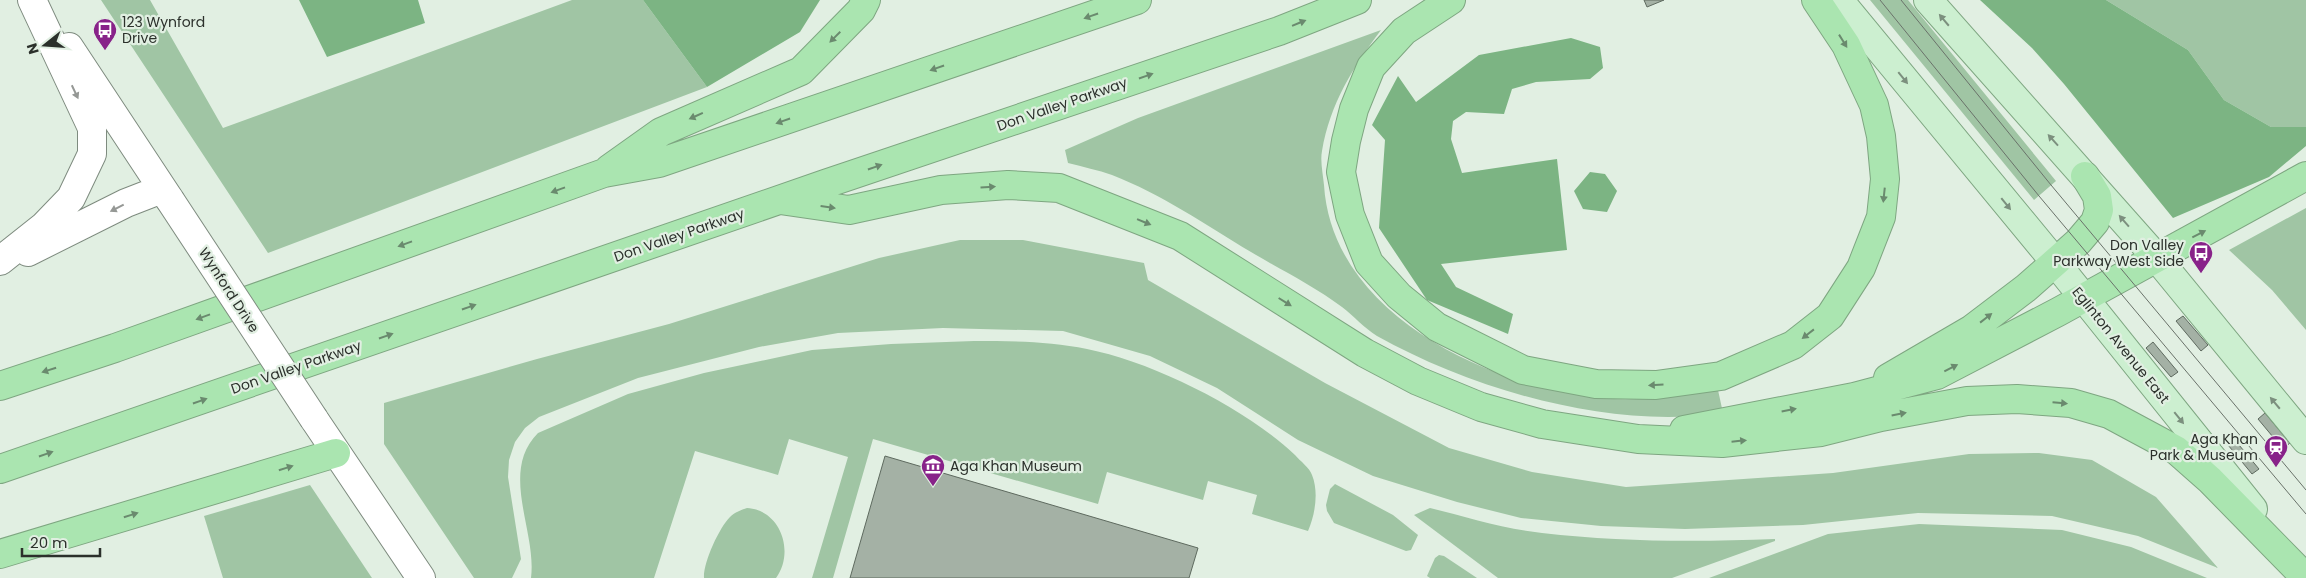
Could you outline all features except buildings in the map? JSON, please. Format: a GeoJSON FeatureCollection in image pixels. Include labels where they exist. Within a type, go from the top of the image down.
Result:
{"type":"FeatureCollection","features":[{"type":"Feature","properties":{"kind":"highway"},"geometry":{"type":"LineString","coordinates":[[604,173],[661,132],[801,71],[861,10],[866,0]]}},
{"type":"Feature","properties":{"kind":"highway"},"geometry":{"type":"LineString","coordinates":[[0,386],[116,348],[604,173],[659,163],[1137,0]]}},
{"type":"Feature","properties":{"kind":"highway","name":"Don Valley Parkway"},"geometry":{"type":"LineString","coordinates":[[0,469],[780,200],[1279,31],[1357,0]]}},
{"type":"Feature","properties":{"kind":"highway"},"geometry":{"type":"LineString","coordinates":[[1451,0],[1404,31],[1371,67],[1354,109],[1346,141],[1342,172],[1350,215],[1369,263],[1399,296],[1437,327],[1522,370],[1596,384],[1656,385],[1721,376],[1793,346],[1830,316],[1861,268],[1881,217],[1885,179],[1881,136],[1874,105],[1846,45],[1816,0]]}},
{"type":"Feature","properties":{"kind":"highway"},"geometry":{"type":"LineString","coordinates":[[1854,397],[1972,330],[2078,242],[2096,222],[2098,210],[2097,196],[2085,176]]}},
{"type":"Feature","properties":{"kind":"highway"},"geometry":{"type":"LineString","coordinates":[[1638,439],[1854,397],[1937,375],[2083,298],[2306,176]]}},
{"type":"Feature","properties":{"kind":"highway"},"geometry":{"type":"LineString","coordinates":[[780,200],[849,210],[941,190],[1008,185],[1059,188],[1180,236],[1365,353],[1418,381],[1481,407],[1542,424],[1638,439],[1722,443],[1821,432],[1881,417],[1967,401],[2017,399],[2070,404],[2109,414],[2176,450],[2210,480],[2306,577]]}},
{"type":"Feature","properties":{"kind":"highway"},"geometry":{"type":"LineString","coordinates":[[0,554],[336,453]]}},
{"type":"Feature","properties":{"kind":"main road","name":"Eglinton Avenue East"},"geometry":{"type":"LineString","coordinates":[[1839,0],[2055,262],[2306,577]]}},
{"type":"Feature","properties":{"kind":"main road"},"geometry":{"type":"LineString","coordinates":[[1928,0],[2156,257],[2306,440]]}},
{"type":"Feature","properties":{"kind":"street"},"geometry":{"type":"LineString","coordinates":[[0,261],[44,226],[71,198],[92,154],[92,128],[32,0]]}},
{"type":"Feature","properties":{"kind":"street","name":"Wynford Drive"},"geometry":{"type":"LineString","coordinates":[[39,0],[336,453],[421,578]]}},
{"type":"Feature","properties":{"kind":"street"},"geometry":{"type":"LineString","coordinates":[[0,266],[126,203],[166,194]]}},
{"type":"Feature","properties":{"kind":"green space"},"geometry":{"type":"Polygon","coordinates":[[[101,0],[150,0],[223,128],[572,0],[643,0],[707,87],[268,253],[101,0]]]}},
{"type":"Feature","properties":{"kind":"green space"},"geometry":{"type":"Polygon","coordinates":[[[299,0],[418,0],[425,23],[327,57],[299,0]]]}},
{"type":"Feature","properties":{"kind":"green space"},"geometry":{"type":"Polygon","coordinates":[[[643,0],[820,0],[800,32],[707,87],[643,0]]]}},
{"type":"Feature","properties":{"kind":"green space"},"geometry":{"type":"Polygon","coordinates":[[[1870,0],[1908,0],[2056,181],[2034,200],[1870,0]]]}},
{"type":"Feature","properties":{"kind":"green space"},"geometry":{"type":"Polygon","coordinates":[[[1980,0],[2106,0],[2188,50],[2224,100],[2271,127],[2306,127],[2306,146],[2269,177],[2173,218],[2064,84],[2032,48],[1980,0]]]}},
{"type":"Feature","properties":{"kind":"green space"},"geometry":{"type":"Polygon","coordinates":[[[2106,0],[2306,0],[2306,127],[2271,127],[2224,100],[2188,50],[2106,0]]]}},
{"type":"Feature","properties":{"kind":"green space"},"geometry":{"type":"Polygon","coordinates":[[[1381,30],[1352,72],[1337,102],[1326,134],[1321,159],[1324,185],[1334,231],[1355,271],[1385,306],[1423,335],[1466,359],[1511,378],[1557,391],[1616,399],[1660,397],[1718,390],[1723,413],[1680,417],[1635,416],[1590,410],[1544,401],[1500,389],[1456,373],[1415,356],[1377,336],[1342,307],[1320,292],[1148,191],[1112,175],[1068,163],[1065,150],[1138,118],[1381,30]]]}},
{"type":"Feature","properties":{"kind":"green space"},"geometry":{"type":"Polygon","coordinates":[[[1571,38],[1600,47],[1603,68],[1590,79],[1536,82],[1512,89],[1504,114],[1466,112],[1453,121],[1451,139],[1462,173],[1557,159],[1567,250],[1441,264],[1456,287],[1513,314],[1508,334],[1427,300],[1379,228],[1385,140],[1372,125],[1398,76],[1416,102],[1479,55],[1571,38]]]}},
{"type":"Feature","properties":{"kind":"green space"},"geometry":{"type":"Polygon","coordinates":[[[1590,172],[1605,174],[1617,191],[1607,212],[1583,209],[1574,191],[1590,172]]]}},
{"type":"Feature","properties":{"kind":"green space"},"geometry":{"type":"Polygon","coordinates":[[[2306,208],[2306,330],[2272,290],[2229,250],[2306,208]]]}},
{"type":"Feature","properties":{"kind":"green space"},"geometry":{"type":"Polygon","coordinates":[[[960,240],[1023,240],[1144,263],[1148,280],[1325,383],[1449,448],[1532,472],[1626,487],[1833,473],[1969,454],[2039,453],[2092,460],[2156,497],[2218,568],[2138,536],[2052,516],[1918,513],[1803,525],[1685,529],[1601,526],[1521,518],[1457,502],[1373,476],[1298,440],[1217,388],[1150,356],[1063,331],[943,328],[838,333],[759,347],[638,378],[539,417],[525,428],[515,442],[509,460],[508,477],[521,559],[512,578],[474,578],[384,444],[384,403],[537,359],[669,324],[879,258],[960,240]]]}},
{"type":"Feature","properties":{"kind":"green space"},"geometry":{"type":"Polygon","coordinates":[[[1017,341],[1059,344],[1113,355],[1169,376],[1225,405],[1252,421],[1275,438],[1309,470],[1314,482],[1316,496],[1313,518],[1308,531],[1252,514],[1257,495],[1208,481],[1203,500],[1107,472],[1098,504],[873,439],[833,578],[812,578],[848,457],[789,439],[778,475],[695,451],[654,578],[531,578],[529,541],[520,484],[521,466],[527,448],[538,433],[628,394],[704,373],[812,350],[891,344],[1017,341]]]}},
{"type":"Feature","properties":{"kind":"green space"},"geometry":{"type":"Polygon","coordinates":[[[1335,484],[1393,515],[1418,535],[1411,550],[1406,551],[1334,523],[1327,511],[1326,505],[1330,489],[1335,484]]]}},
{"type":"Feature","properties":{"kind":"green space"},"geometry":{"type":"Polygon","coordinates":[[[310,485],[372,578],[223,578],[204,516],[310,485]]]}},
{"type":"Feature","properties":{"kind":"green space"},"geometry":{"type":"Polygon","coordinates":[[[747,508],[769,516],[781,534],[784,556],[782,568],[776,578],[704,578],[712,546],[721,529],[732,515],[747,508]]]}},
{"type":"Feature","properties":{"kind":"green space"},"geometry":{"type":"Polygon","coordinates":[[[1430,508],[1514,529],[1571,536],[1717,541],[1775,539],[1775,541],[1672,578],[1498,578],[1414,515],[1430,508]]]}},
{"type":"Feature","properties":{"kind":"green space"},"geometry":{"type":"Polygon","coordinates":[[[1919,524],[2062,530],[2131,547],[2207,578],[1709,578],[1828,534],[1919,524]]]}},
{"type":"Feature","properties":{"kind":"green space"},"geometry":{"type":"Polygon","coordinates":[[[1439,555],[1444,556],[1477,578],[1430,578],[1427,576],[1435,558],[1439,555]]]}},
{"type":"Feature","properties":{"kind":"tram line"},"geometry":{"type":"LineString","coordinates":[[1880,0],[2039,196],[2306,514]]}},
{"type":"Feature","properties":{"kind":"tram line"},"geometry":{"type":"LineString","coordinates":[[1901,0],[2051,185],[2306,490]]}},
{"type":"Feature","properties":{"kind":"place","name":"123 Wynford Drive"},"geometry":{"type":"Point","coordinates":[105,51]}},
{"type":"Feature","properties":{"kind":"place","name":"Don Valley Parkway West Side"},"geometry":{"type":"Point","coordinates":[2201,274]}},
{"type":"Feature","properties":{"kind":"place","name":"Aga Khan Park & Museum"},"geometry":{"type":"Point","coordinates":[2276,468]}},
{"type":"Feature","properties":{"kind":"place","name":"Aga Khan Museum"},"geometry":{"type":"Point","coordinates":[933,487]}}]}
